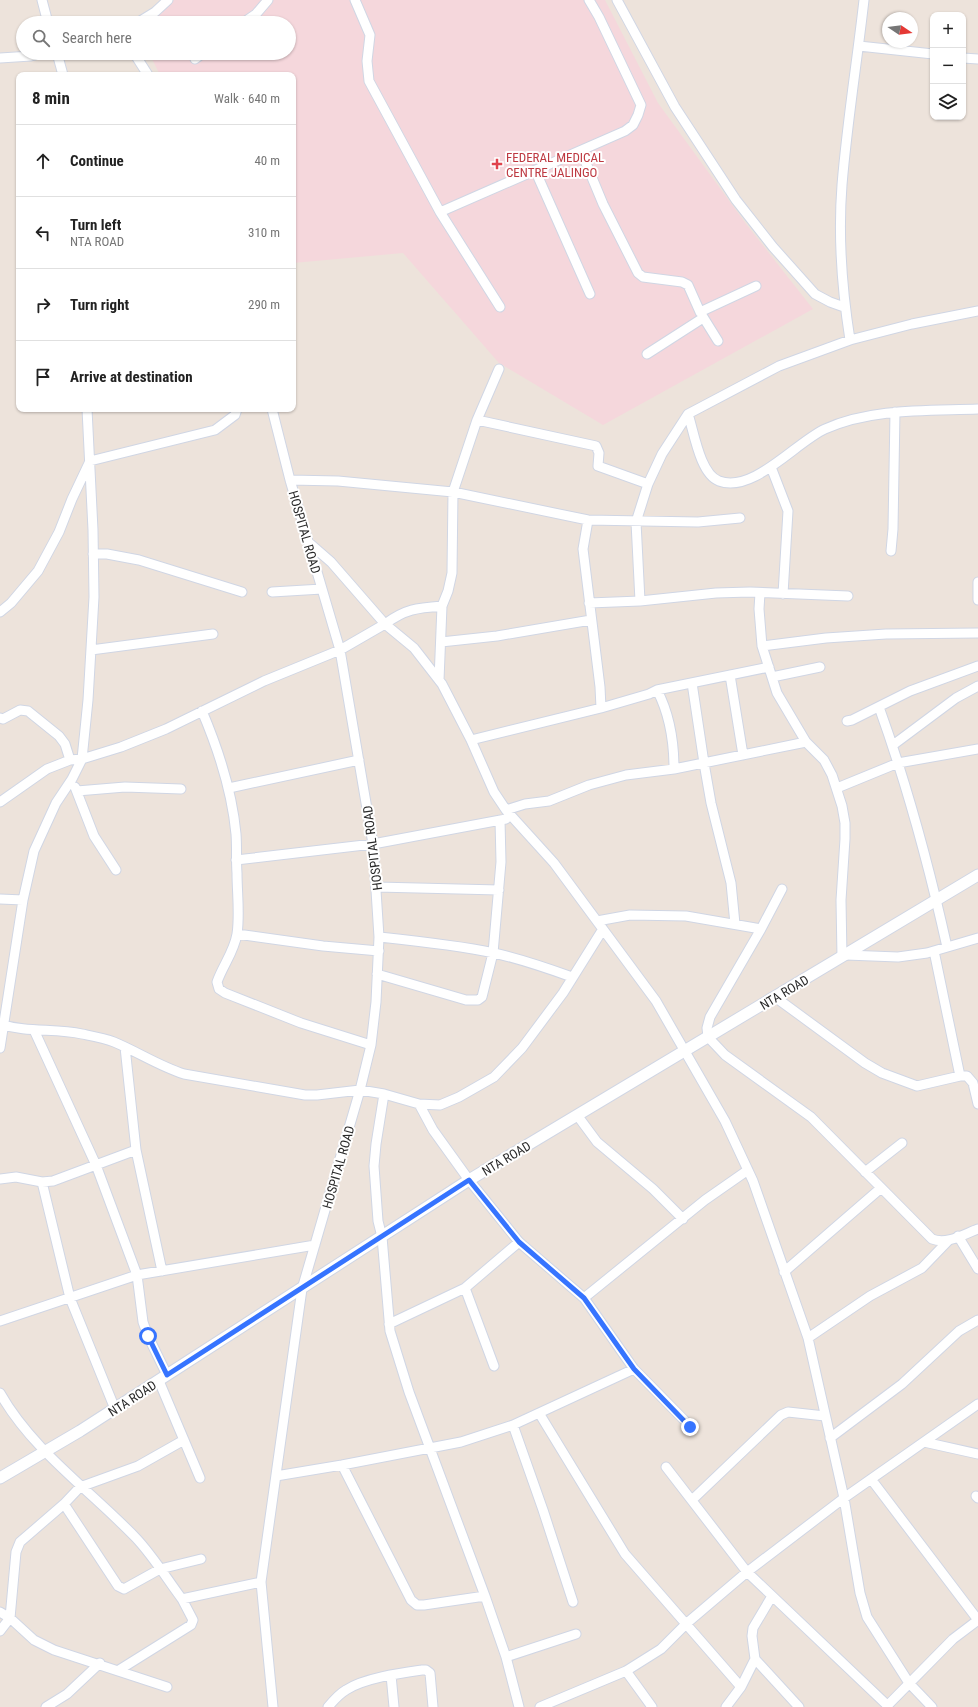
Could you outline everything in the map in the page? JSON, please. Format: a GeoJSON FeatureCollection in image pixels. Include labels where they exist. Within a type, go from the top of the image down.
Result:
{"type":"FeatureCollection","features":[{"type":"Feature","properties":{"kind":"street"},"geometry":{"type":"LineString","coordinates":[[42,0],[46,16]]}},
{"type":"Feature","properties":{"kind":"street"},"geometry":{"type":"LineString","coordinates":[[148,16],[168,0]]}},
{"type":"Feature","properties":{"kind":"street"},"geometry":{"type":"LineString","coordinates":[[253,16],[268,0]]}},
{"type":"Feature","properties":{"kind":"street"},"geometry":{"type":"LineString","coordinates":[[355,0],[370,35],[367,61],[369,81],[440,212],[500,308]]}},
{"type":"Feature","properties":{"kind":"street"},"geometry":{"type":"LineString","coordinates":[[440,212],[625,131],[633,125],[641,105],[599,17],[589,0]]}},
{"type":"Feature","properties":{"kind":"street"},"geometry":{"type":"LineString","coordinates":[[617,0],[675,107],[736,200],[815,294],[844,307]]}},
{"type":"Feature","properties":{"kind":"street"},"geometry":{"type":"LineString","coordinates":[[850,340],[844,307],[842,186],[864,0]]}},
{"type":"Feature","properties":{"kind":"street"},"geometry":{"type":"LineString","coordinates":[[859,46],[930,54]]}},
{"type":"Feature","properties":{"kind":"street"},"geometry":{"type":"LineString","coordinates":[[0,58],[16,57]]}},
{"type":"Feature","properties":{"kind":"street"},"geometry":{"type":"LineString","coordinates":[[966,58],[978,59]]}},
{"type":"Feature","properties":{"kind":"street"},"geometry":{"type":"LineString","coordinates":[[59,60],[62,72]]}},
{"type":"Feature","properties":{"kind":"street"},"geometry":{"type":"LineString","coordinates":[[138,60],[146,72]]}},
{"type":"Feature","properties":{"kind":"street"},"geometry":{"type":"LineString","coordinates":[[580,151],[603,204],[638,273],[643,277],[682,282],[688,285],[701,315],[718,341]]}},
{"type":"Feature","properties":{"kind":"street"},"geometry":{"type":"LineString","coordinates":[[535,170],[590,294]]}},
{"type":"Feature","properties":{"kind":"street"},"geometry":{"type":"LineString","coordinates":[[647,354],[701,315],[756,286]]}},
{"type":"Feature","properties":{"kind":"street"},"geometry":{"type":"LineString","coordinates":[[640,601],[636,522],[648,484],[662,454],[688,414],[779,366],[850,340],[912,324],[978,312]]}},
{"type":"Feature","properties":{"kind":"street"},"geometry":{"type":"LineString","coordinates":[[438,680],[442,606],[448,591],[452,573],[453,492],[477,420],[499,369]]}},
{"type":"Feature","properties":{"kind":"street"},"geometry":{"type":"LineString","coordinates":[[688,414],[701,460],[709,474],[718,481],[729,483],[741,481],[771,466],[824,429],[851,420],[895,412],[978,408]]}},
{"type":"Feature","properties":{"kind":"street"},"geometry":{"type":"LineString","coordinates":[[0,1048],[1,1025],[23,900],[34,851],[56,803],[72,779],[82,759],[88,700],[94,597],[87,412]]}},
{"type":"Feature","properties":{"kind":"street"},"geometry":{"type":"LineString","coordinates":[[90,461],[215,430],[235,415],[236,412]]}},
{"type":"Feature","properties":{"kind":"street","name":"HOSPITAL ROAD"},"geometry":{"type":"LineString","coordinates":[[273,412],[290,480],[340,650],[373,844],[377,887],[379,937],[376,1002],[371,1045],[360,1090],[302,1289],[261,1582],[273,1707]]}},
{"type":"Feature","properties":{"kind":"street"},"geometry":{"type":"LineString","coordinates":[[891,551],[893,529],[895,412]]}},
{"type":"Feature","properties":{"kind":"street"},"geometry":{"type":"LineString","coordinates":[[477,420],[596,446],[600,453],[598,466],[648,484]]}},
{"type":"Feature","properties":{"kind":"street"},"geometry":{"type":"LineString","coordinates":[[0,612],[11,603],[38,571],[59,532],[72,499],[90,461]]}},
{"type":"Feature","properties":{"kind":"street"},"geometry":{"type":"LineString","coordinates":[[771,466],[788,511],[783,594]]}},
{"type":"Feature","properties":{"kind":"street"},"geometry":{"type":"LineString","coordinates":[[290,480],[338,481],[453,492],[588,520],[698,522],[740,518]]}},
{"type":"Feature","properties":{"kind":"street"},"geometry":{"type":"LineString","coordinates":[[588,520],[583,549],[600,687],[601,708]]}},
{"type":"Feature","properties":{"kind":"street"},"geometry":{"type":"LineString","coordinates":[[308,542],[331,562],[385,624],[414,648],[438,680],[471,740],[494,792],[512,818],[554,863],[656,1001],[725,1121],[748,1170],[808,1338],[844,1498],[860,1593],[867,1617],[909,1683],[932,1707]]}},
{"type":"Feature","properties":{"kind":"street"},"geometry":{"type":"LineString","coordinates":[[93,554],[108,554],[139,560],[242,592]]}},
{"type":"Feature","properties":{"kind":"street"},"geometry":{"type":"LineString","coordinates":[[978,582],[978,600]]}},
{"type":"Feature","properties":{"kind":"street"},"geometry":{"type":"LineString","coordinates":[[272,592],[322,588]]}},
{"type":"Feature","properties":{"kind":"street"},"geometry":{"type":"LineString","coordinates":[[760,592],[759,609],[762,646],[777,693],[806,742],[824,760],[837,788],[845,823],[841,900],[844,956],[898,957],[947,948],[978,938]]}},
{"type":"Feature","properties":{"kind":"street"},"geometry":{"type":"LineString","coordinates":[[589,603],[640,601],[716,593],[760,592],[848,596]]}},
{"type":"Feature","properties":{"kind":"street"},"geometry":{"type":"LineString","coordinates":[[0,802],[47,769],[70,760],[82,759],[121,747],[166,729],[264,681],[340,650],[407,611],[442,606]]}},
{"type":"Feature","properties":{"kind":"street"},"geometry":{"type":"LineString","coordinates":[[441,642],[497,636],[591,620]]}},
{"type":"Feature","properties":{"kind":"street"},"geometry":{"type":"LineString","coordinates":[[762,646],[826,638],[886,634],[978,633]]}},
{"type":"Feature","properties":{"kind":"street"},"geometry":{"type":"LineString","coordinates":[[91,650],[213,634]]}},
{"type":"Feature","properties":{"kind":"street"},"geometry":{"type":"LineString","coordinates":[[847,721],[910,692],[978,666]]}},
{"type":"Feature","properties":{"kind":"street"},"geometry":{"type":"LineString","coordinates":[[772,678],[820,667]]}},
{"type":"Feature","properties":{"kind":"street"},"geometry":{"type":"LineString","coordinates":[[471,740],[601,708],[649,694],[657,690],[769,668]]}},
{"type":"Feature","properties":{"kind":"street"},"geometry":{"type":"LineString","coordinates":[[730,675],[743,755]]}},
{"type":"Feature","properties":{"kind":"street"},"geometry":{"type":"LineString","coordinates":[[692,683],[711,804],[731,883],[734,924]]}},
{"type":"Feature","properties":{"kind":"street"},"geometry":{"type":"LineString","coordinates":[[893,746],[956,698],[978,686]]}},
{"type":"Feature","properties":{"kind":"street"},"geometry":{"type":"LineString","coordinates":[[657,690],[664,703],[674,752],[674,769]]}},
{"type":"Feature","properties":{"kind":"street"},"geometry":{"type":"LineString","coordinates":[[879,707],[893,746],[937,900],[947,948]]}},
{"type":"Feature","properties":{"kind":"street"},"geometry":{"type":"LineString","coordinates":[[0,718],[20,710],[28,711],[59,736],[65,744],[70,760]]}},
{"type":"Feature","properties":{"kind":"street"},"geometry":{"type":"LineString","coordinates":[[202,712],[216,743],[229,788],[236,836],[238,912],[237,934],[232,952],[217,982],[220,989],[225,993],[301,1022],[371,1045]]}},
{"type":"Feature","properties":{"kind":"street"},"geometry":{"type":"LineString","coordinates":[[506,810],[525,804],[549,801],[589,785],[626,775],[674,769],[806,742]]}},
{"type":"Feature","properties":{"kind":"street"},"geometry":{"type":"LineString","coordinates":[[837,788],[898,763],[978,749]]}},
{"type":"Feature","properties":{"kind":"street"},"geometry":{"type":"LineString","coordinates":[[229,788],[359,760]]}},
{"type":"Feature","properties":{"kind":"street"},"geometry":{"type":"LineString","coordinates":[[72,779],[94,836],[116,870]]}},
{"type":"Feature","properties":{"kind":"street"},"geometry":{"type":"LineString","coordinates":[[77,791],[125,787],[181,789]]}},
{"type":"Feature","properties":{"kind":"street"},"geometry":{"type":"LineString","coordinates":[[236,860],[373,844],[512,818]]}},
{"type":"Feature","properties":{"kind":"street"},"geometry":{"type":"LineString","coordinates":[[378,974],[474,1001],[482,997],[493,953],[501,862],[500,820]]}},
{"type":"Feature","properties":{"kind":"street","name":"NTA ROAD"},"geometry":{"type":"LineString","coordinates":[[0,1478],[115,1409],[469,1180],[978,876]]}},
{"type":"Feature","properties":{"kind":"street"},"geometry":{"type":"LineString","coordinates":[[377,887],[499,890]]}},
{"type":"Feature","properties":{"kind":"street"},"geometry":{"type":"LineString","coordinates":[[782,890],[710,1017],[707,1028],[708,1037],[725,1055],[811,1117],[932,1239],[948,1241]]}},
{"type":"Feature","properties":{"kind":"street"},"geometry":{"type":"LineString","coordinates":[[0,899],[23,900]]}},
{"type":"Feature","properties":{"kind":"street"},"geometry":{"type":"LineString","coordinates":[[597,921],[630,915],[686,916],[761,929]]}},
{"type":"Feature","properties":{"kind":"street"},"geometry":{"type":"LineString","coordinates":[[1,1025],[34,1030],[57,1030],[82,1034],[113,1042],[171,1070],[184,1074],[306,1095],[317,1096],[360,1090],[384,1094],[419,1104],[440,1105],[459,1097],[494,1077],[522,1048],[572,978],[603,929]]}},
{"type":"Feature","properties":{"kind":"street"},"geometry":{"type":"LineString","coordinates":[[237,934],[323,946],[378,951]]}},
{"type":"Feature","properties":{"kind":"street"},"geometry":{"type":"LineString","coordinates":[[379,937],[427,942],[493,953],[572,978]]}},
{"type":"Feature","properties":{"kind":"street"},"geometry":{"type":"LineString","coordinates":[[934,951],[960,1076]]}},
{"type":"Feature","properties":{"kind":"street"},"geometry":{"type":"LineString","coordinates":[[775,997],[864,1063],[882,1073],[917,1086],[960,1076],[967,1076],[973,1083],[978,1102]]}},
{"type":"Feature","properties":{"kind":"street"},"geometry":{"type":"LineString","coordinates":[[34,1030],[96,1165],[137,1275],[143,1322],[184,1440],[200,1478]]}},
{"type":"Feature","properties":{"kind":"street"},"geometry":{"type":"LineString","coordinates":[[125,1047],[136,1150],[162,1270]]}},
{"type":"Feature","properties":{"kind":"street"},"geometry":{"type":"LineString","coordinates":[[384,1094],[374,1166],[378,1221],[382,1237],[390,1331],[409,1392],[485,1596],[506,1657],[519,1707]]}},
{"type":"Feature","properties":{"kind":"street"},"geometry":{"type":"LineString","coordinates":[[419,1104],[432,1130],[469,1180],[519,1242],[584,1298],[634,1369],[690,1427]]}},
{"type":"Feature","properties":{"kind":"street"},"geometry":{"type":"LineString","coordinates":[[577,1115],[596,1142],[654,1189],[683,1219]]}},
{"type":"Feature","properties":{"kind":"street"},"geometry":{"type":"LineString","coordinates":[[865,1172],[902,1143]]}},
{"type":"Feature","properties":{"kind":"street"},"geometry":{"type":"LineString","coordinates":[[0,1179],[16,1177],[42,1182],[53,1181],[136,1150]]}},
{"type":"Feature","properties":{"kind":"street"},"geometry":{"type":"LineString","coordinates":[[584,1298],[705,1200],[748,1170]]}},
{"type":"Feature","properties":{"kind":"street"},"geometry":{"type":"LineString","coordinates":[[42,1182],[70,1298],[115,1409]]}},
{"type":"Feature","properties":{"kind":"street"},"geometry":{"type":"LineString","coordinates":[[784,1272],[881,1188]]}},
{"type":"Feature","properties":{"kind":"street"},"geometry":{"type":"LineString","coordinates":[[808,1338],[870,1296],[922,1268],[948,1241],[978,1229]]}},
{"type":"Feature","properties":{"kind":"street"},"geometry":{"type":"LineString","coordinates":[[958,1236],[978,1269]]}},
{"type":"Feature","properties":{"kind":"street"},"geometry":{"type":"LineString","coordinates":[[389,1324],[465,1288],[519,1242]]}},
{"type":"Feature","properties":{"kind":"street"},"geometry":{"type":"LineString","coordinates":[[0,1321],[137,1275],[314,1246]]}},
{"type":"Feature","properties":{"kind":"street"},"geometry":{"type":"LineString","coordinates":[[465,1288],[494,1366]]}},
{"type":"Feature","properties":{"kind":"street"},"geometry":{"type":"LineString","coordinates":[[830,1438],[902,1384],[959,1331],[978,1320]]}},
{"type":"Feature","properties":{"kind":"street"},"geometry":{"type":"LineString","coordinates":[[276,1476],[461,1442],[513,1425],[634,1369]]}},
{"type":"Feature","properties":{"kind":"street"},"geometry":{"type":"LineString","coordinates":[[0,1393],[8,1406],[45,1451],[80,1487],[136,1538],[182,1599],[193,1620],[191,1625],[119,1670]]}},
{"type":"Feature","properties":{"kind":"street"},"geometry":{"type":"LineString","coordinates":[[540,1707],[626,1671],[661,1649],[686,1623],[747,1572],[844,1498],[978,1404]]}},
{"type":"Feature","properties":{"kind":"street"},"geometry":{"type":"LineString","coordinates":[[692,1500],[781,1415],[788,1412],[825,1416]]}},
{"type":"Feature","properties":{"kind":"street"},"geometry":{"type":"LineString","coordinates":[[539,1413],[625,1554],[741,1687]]}},
{"type":"Feature","properties":{"kind":"street"},"geometry":{"type":"LineString","coordinates":[[513,1425],[573,1602]]}},
{"type":"Feature","properties":{"kind":"street"},"geometry":{"type":"LineString","coordinates":[[0,1631],[10,1618],[16,1552],[20,1542],[64,1504],[80,1487],[138,1466],[184,1440]]}},
{"type":"Feature","properties":{"kind":"street"},"geometry":{"type":"LineString","coordinates":[[924,1442],[978,1454]]}},
{"type":"Feature","properties":{"kind":"street"},"geometry":{"type":"LineString","coordinates":[[342,1465],[411,1600],[417,1605],[424,1605],[485,1596]]}},
{"type":"Feature","properties":{"kind":"street"},"geometry":{"type":"LineString","coordinates":[[666,1467],[747,1572],[886,1706],[953,1639],[978,1620],[871,1479]]}},
{"type":"Feature","properties":{"kind":"street"},"geometry":{"type":"LineString","coordinates":[[64,1504],[118,1586],[124,1588],[160,1569],[201,1559]]}},
{"type":"Feature","properties":{"kind":"street"},"geometry":{"type":"LineString","coordinates":[[182,1599],[261,1582]]}},
{"type":"Feature","properties":{"kind":"street"},"geometry":{"type":"LineString","coordinates":[[726,1707],[741,1687],[755,1659],[752,1636],[753,1628],[772,1596]]}},
{"type":"Feature","properties":{"kind":"street"},"geometry":{"type":"LineString","coordinates":[[0,1612],[10,1618],[34,1640],[54,1650],[100,1663],[167,1686]]}},
{"type":"Feature","properties":{"kind":"street"},"geometry":{"type":"LineString","coordinates":[[506,1657],[576,1634]]}},
{"type":"Feature","properties":{"kind":"street"},"geometry":{"type":"LineString","coordinates":[[755,1659],[799,1707]]}},
{"type":"Feature","properties":{"kind":"street"},"geometry":{"type":"LineString","coordinates":[[46,1707],[66,1694],[100,1663]]}},
{"type":"Feature","properties":{"kind":"street"},"geometry":{"type":"LineString","coordinates":[[328,1707],[346,1690],[362,1683],[391,1675],[426,1670],[430,1673],[433,1707]]}},
{"type":"Feature","properties":{"kind":"street"},"geometry":{"type":"LineString","coordinates":[[626,1671],[652,1707]]}},
{"type":"Feature","properties":{"kind":"street"},"geometry":{"type":"LineString","coordinates":[[391,1675],[394,1707]]}},
{"type":"Feature","properties":{"kind":"shaded area","name":"FEDERAL MEDICAL CENTRE JALINGO"},"geometry":{"type":"Polygon","coordinates":[[[174,0],[605,0],[658,103],[746,224],[813,309],[603,425],[499,363],[403,253],[296,263],[296,72],[158,72],[152,60],[296,60],[296,16],[157,16],[174,0]]]}},
{"type":"Feature","properties":{"kind":"place","name":"FEDERAL MEDICAL CENTRE JALINGO"},"geometry":{"type":"Point","coordinates":[497,164]}},
{"type":"Feature","properties":{"kind":"route"},"geometry":{"type":"LineString","coordinates":[[148,1336],[167,1375],[469,1180],[519,1242],[584,1298],[634,1369],[690,1427]]}}]}
